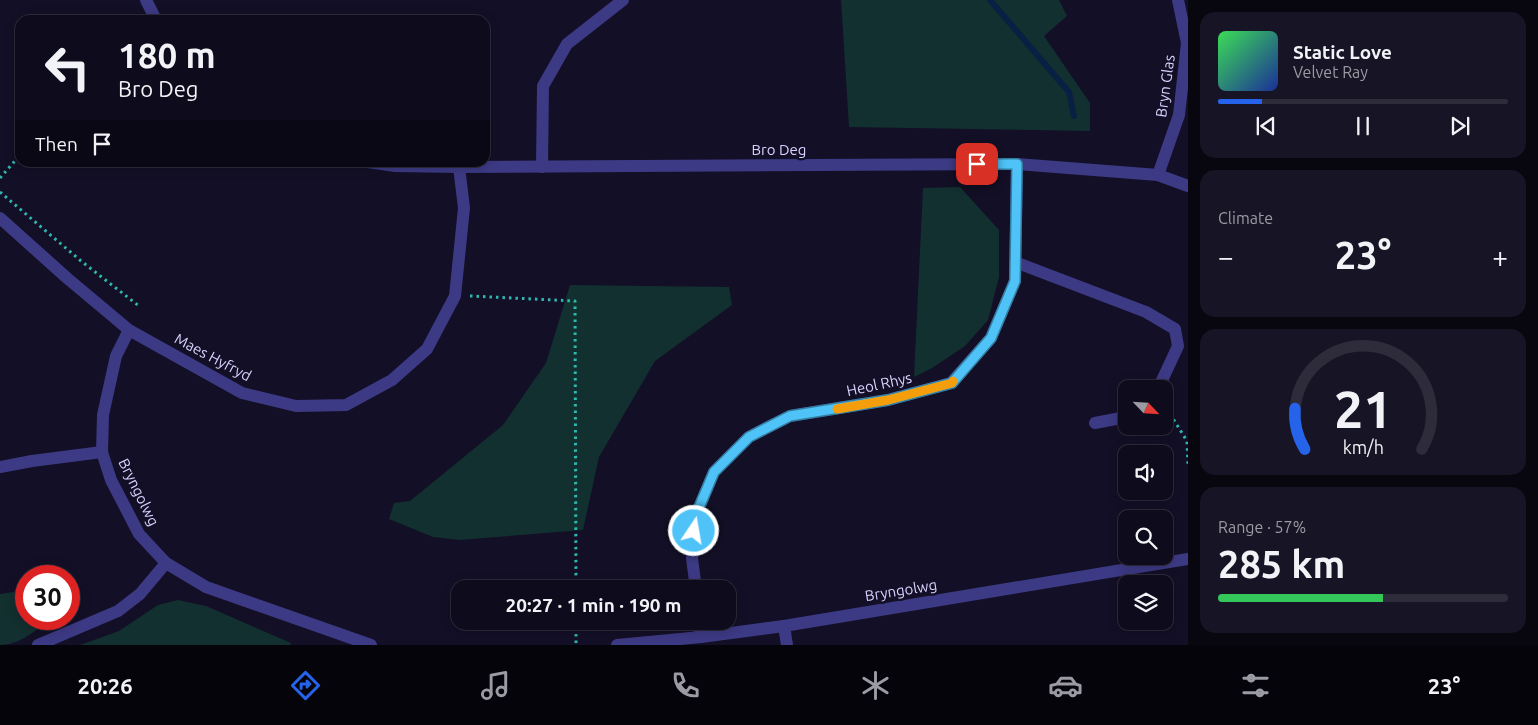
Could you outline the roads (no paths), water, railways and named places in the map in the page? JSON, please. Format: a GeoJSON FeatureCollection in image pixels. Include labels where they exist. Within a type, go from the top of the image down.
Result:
{"type":"FeatureCollection","features":[{"type":"Feature","properties":{"kind":"street"},"geometry":{"type":"LineString","coordinates":[[146,0],[154,15]]}},
{"type":"Feature","properties":{"kind":"street"},"geometry":{"type":"LineString","coordinates":[[542,167],[543,86],[568,44],[623,0]]}},
{"type":"Feature","properties":{"kind":"street","name":"Bryn Glas"},"geometry":{"type":"LineString","coordinates":[[1158,175],[1179,115],[1187,43],[1178,0]]}},
{"type":"Feature","properties":{"kind":"street","name":"Bro Deg"},"geometry":{"type":"LineString","coordinates":[[458,167],[1017,164],[1158,175],[1188,186]]}},
{"type":"Feature","properties":{"kind":"street","name":"Heol Rhys"},"geometry":{"type":"LineString","coordinates":[[695,580],[692,558],[695,517],[714,472],[749,437],[790,416],[888,400],[952,383],[991,338],[1015,281],[1017,164]]}},
{"type":"Feature","properties":{"kind":"street","name":"Maes Hyfryd"},"geometry":{"type":"LineString","coordinates":[[0,218],[129,330],[242,394],[296,406],[346,405],[392,380],[428,348],[455,296],[464,208],[458,167]]}},
{"type":"Feature","properties":{"kind":"street"},"geometry":{"type":"LineString","coordinates":[[1015,262],[1146,312],[1175,329],[1178,346],[1162,380]]}},
{"type":"Feature","properties":{"kind":"street","name":"Bryngolwg"},"geometry":{"type":"LineString","coordinates":[[129,330],[114,364],[103,415],[102,452],[112,480],[139,534],[166,563],[206,587],[371,645]]}},
{"type":"Feature","properties":{"kind":"street"},"geometry":{"type":"LineString","coordinates":[[1095,423],[1118,419]]}},
{"type":"Feature","properties":{"kind":"street"},"geometry":{"type":"LineString","coordinates":[[0,467],[102,452]]}},
{"type":"Feature","properties":{"kind":"street","name":"Bryngolwg"},"geometry":{"type":"LineString","coordinates":[[618,645],[784,626],[1188,559]]}},
{"type":"Feature","properties":{"kind":"street"},"geometry":{"type":"LineString","coordinates":[[38,645],[118,612],[140,594],[166,563]]}},
{"type":"Feature","properties":{"kind":"street"},"geometry":{"type":"LineString","coordinates":[[784,626],[787,645]]}},
{"type":"Feature","properties":{"kind":"street"},"geometry":{"type":"LineString","coordinates":[[700,630],[701,637]]}},
{"type":"Feature","properties":{"kind":"waterway"},"geometry":{"type":"LineString","coordinates":[[990,0],[1069,92],[1074,116]]}}]}
